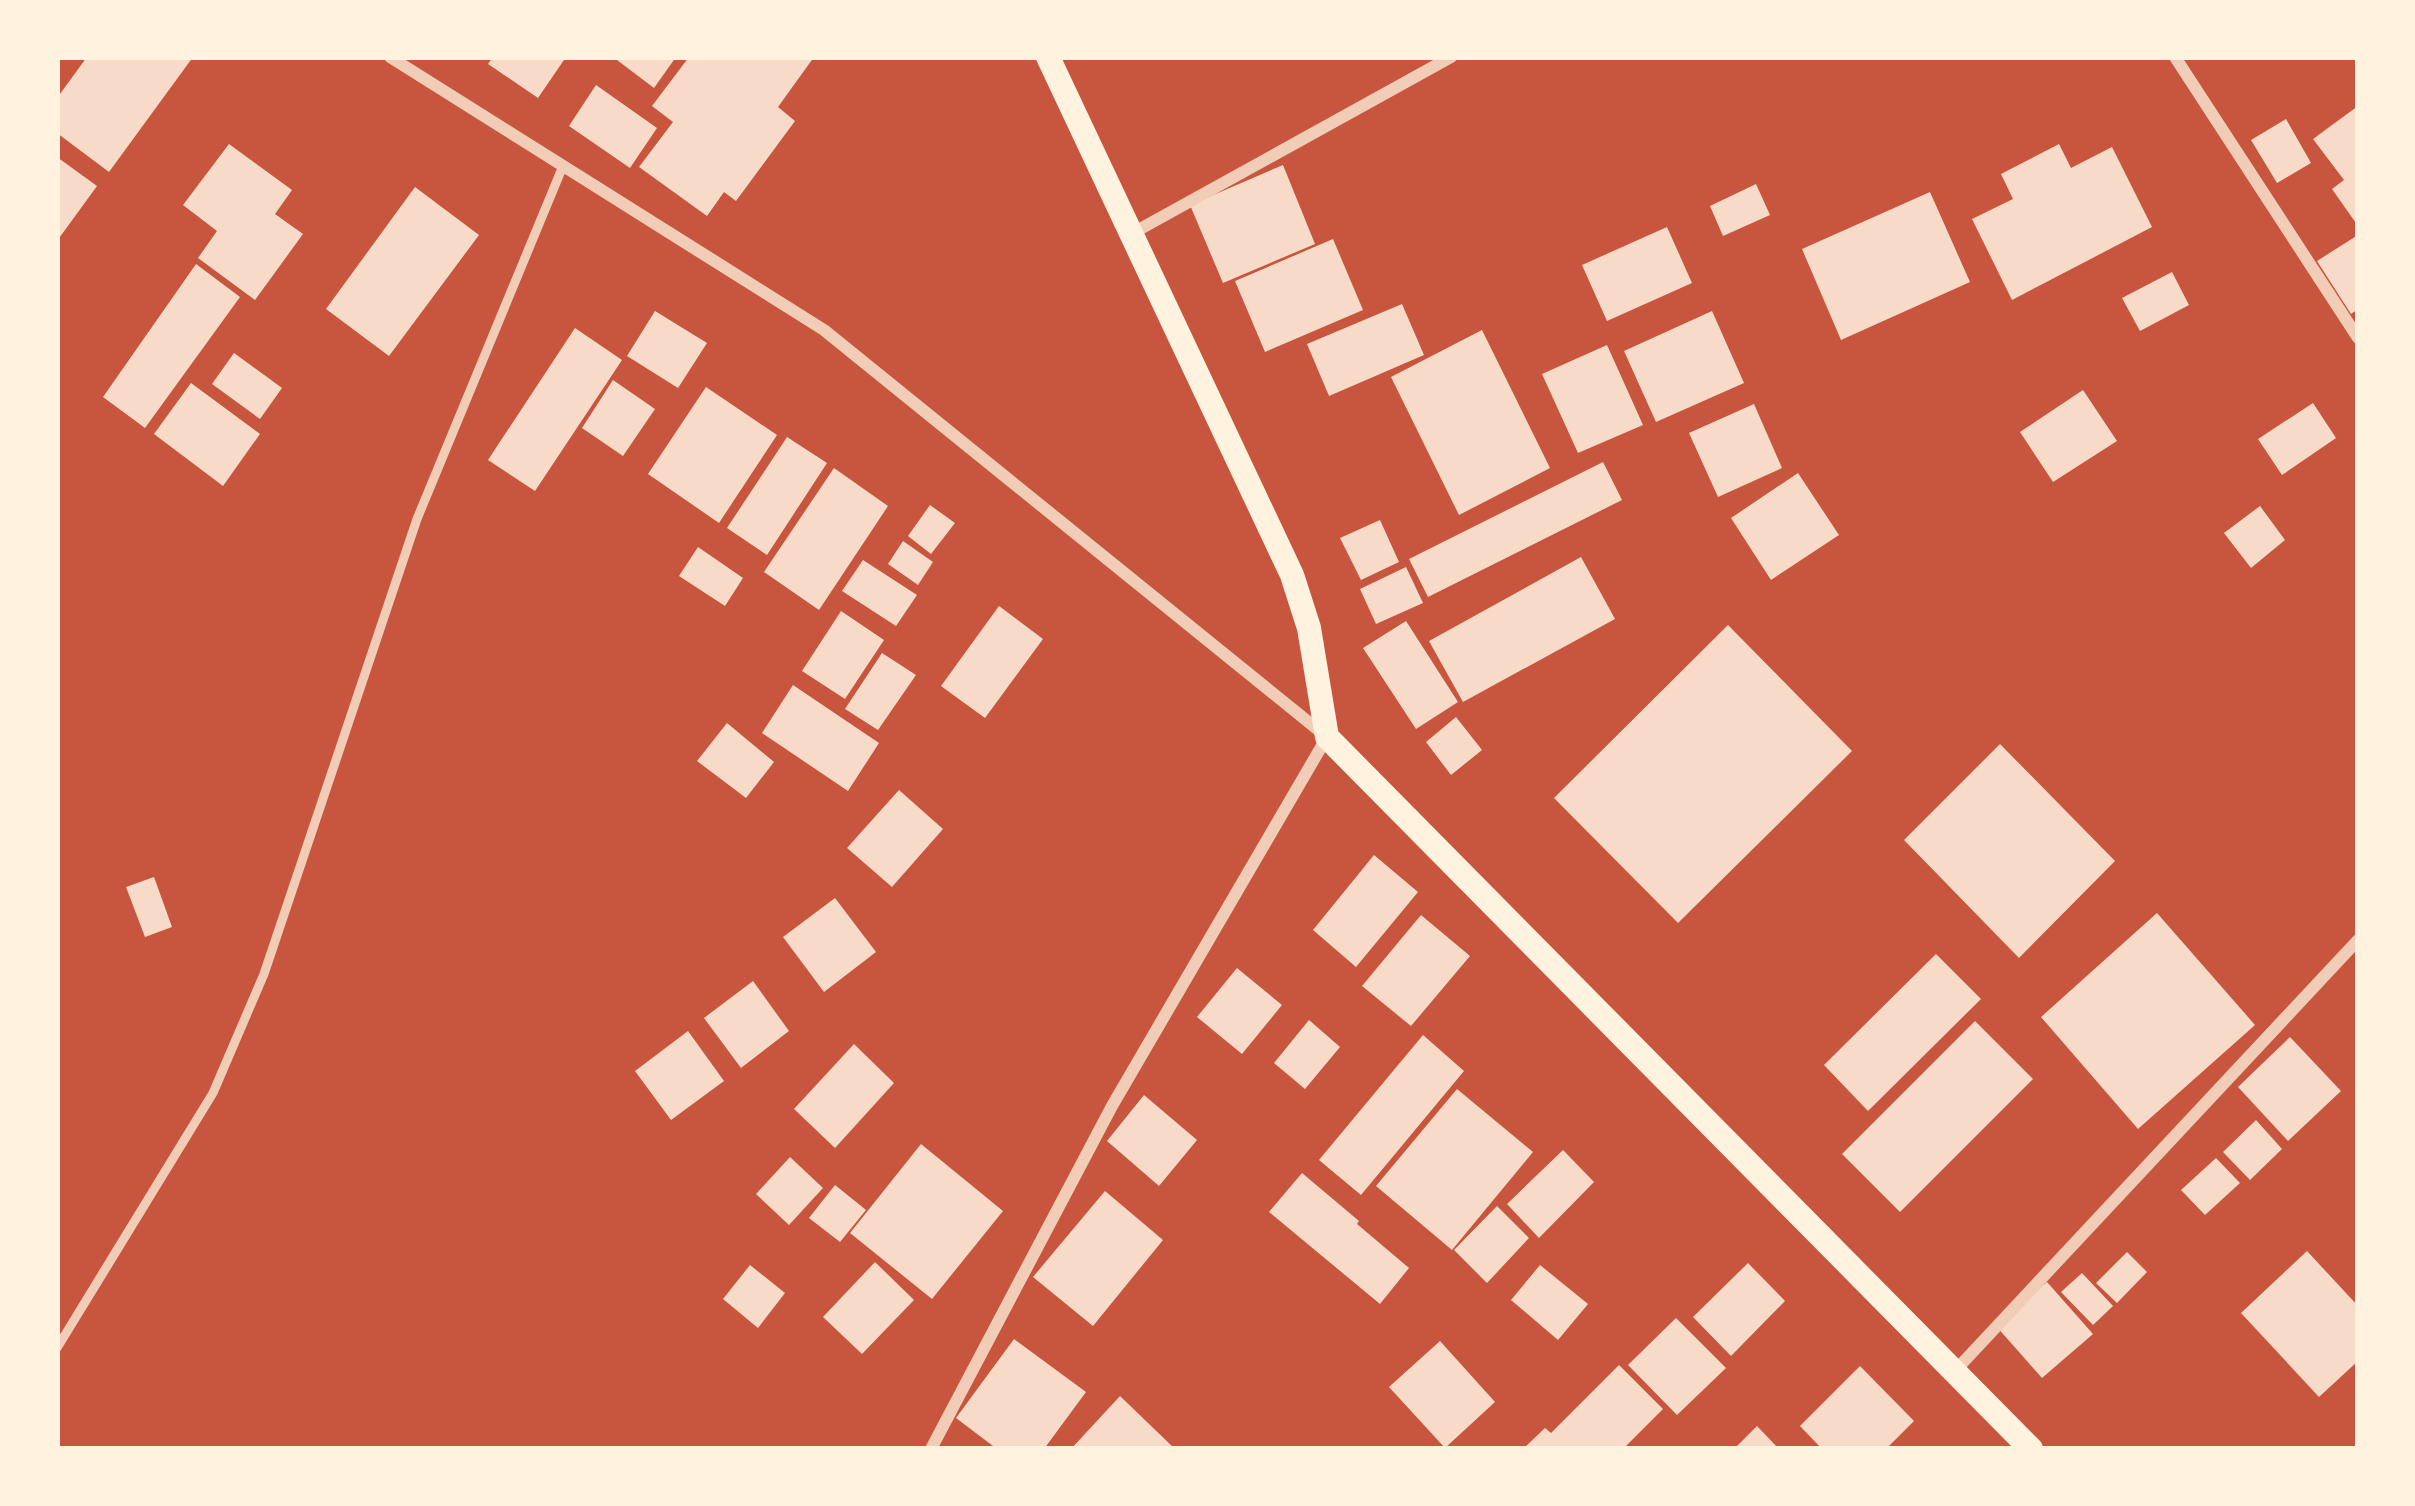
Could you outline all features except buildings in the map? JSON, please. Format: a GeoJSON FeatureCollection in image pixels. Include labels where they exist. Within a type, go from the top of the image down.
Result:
{"type":"FeatureCollection","features":[{"type":"Feature","properties":{"kind":"main road"},"geometry":{"type":"LineString","coordinates":[[1048,57],[1292,575],[1309,628],[1327,737],[2031,1449]]}},
{"type":"Feature","properties":{"kind":"street"},"geometry":{"type":"LineString","coordinates":[[390,57],[824,331],[1327,737],[1112,1106],[931,1449]]}},
{"type":"Feature","properties":{"kind":"street"},"geometry":{"type":"LineString","coordinates":[[1131,234],[1450,57]]}},
{"type":"Feature","properties":{"kind":"street"},"geometry":{"type":"LineString","coordinates":[[2175,57],[2358,338]]}},
{"type":"Feature","properties":{"kind":"street"},"geometry":{"type":"LineString","coordinates":[[1954,1372],[2358,940]]}},
{"type":"Feature","properties":{"kind":"lane"},"geometry":{"type":"LineString","coordinates":[[57,1348],[213,1093],[248,1013],[416,519],[563,166]]}}]}
